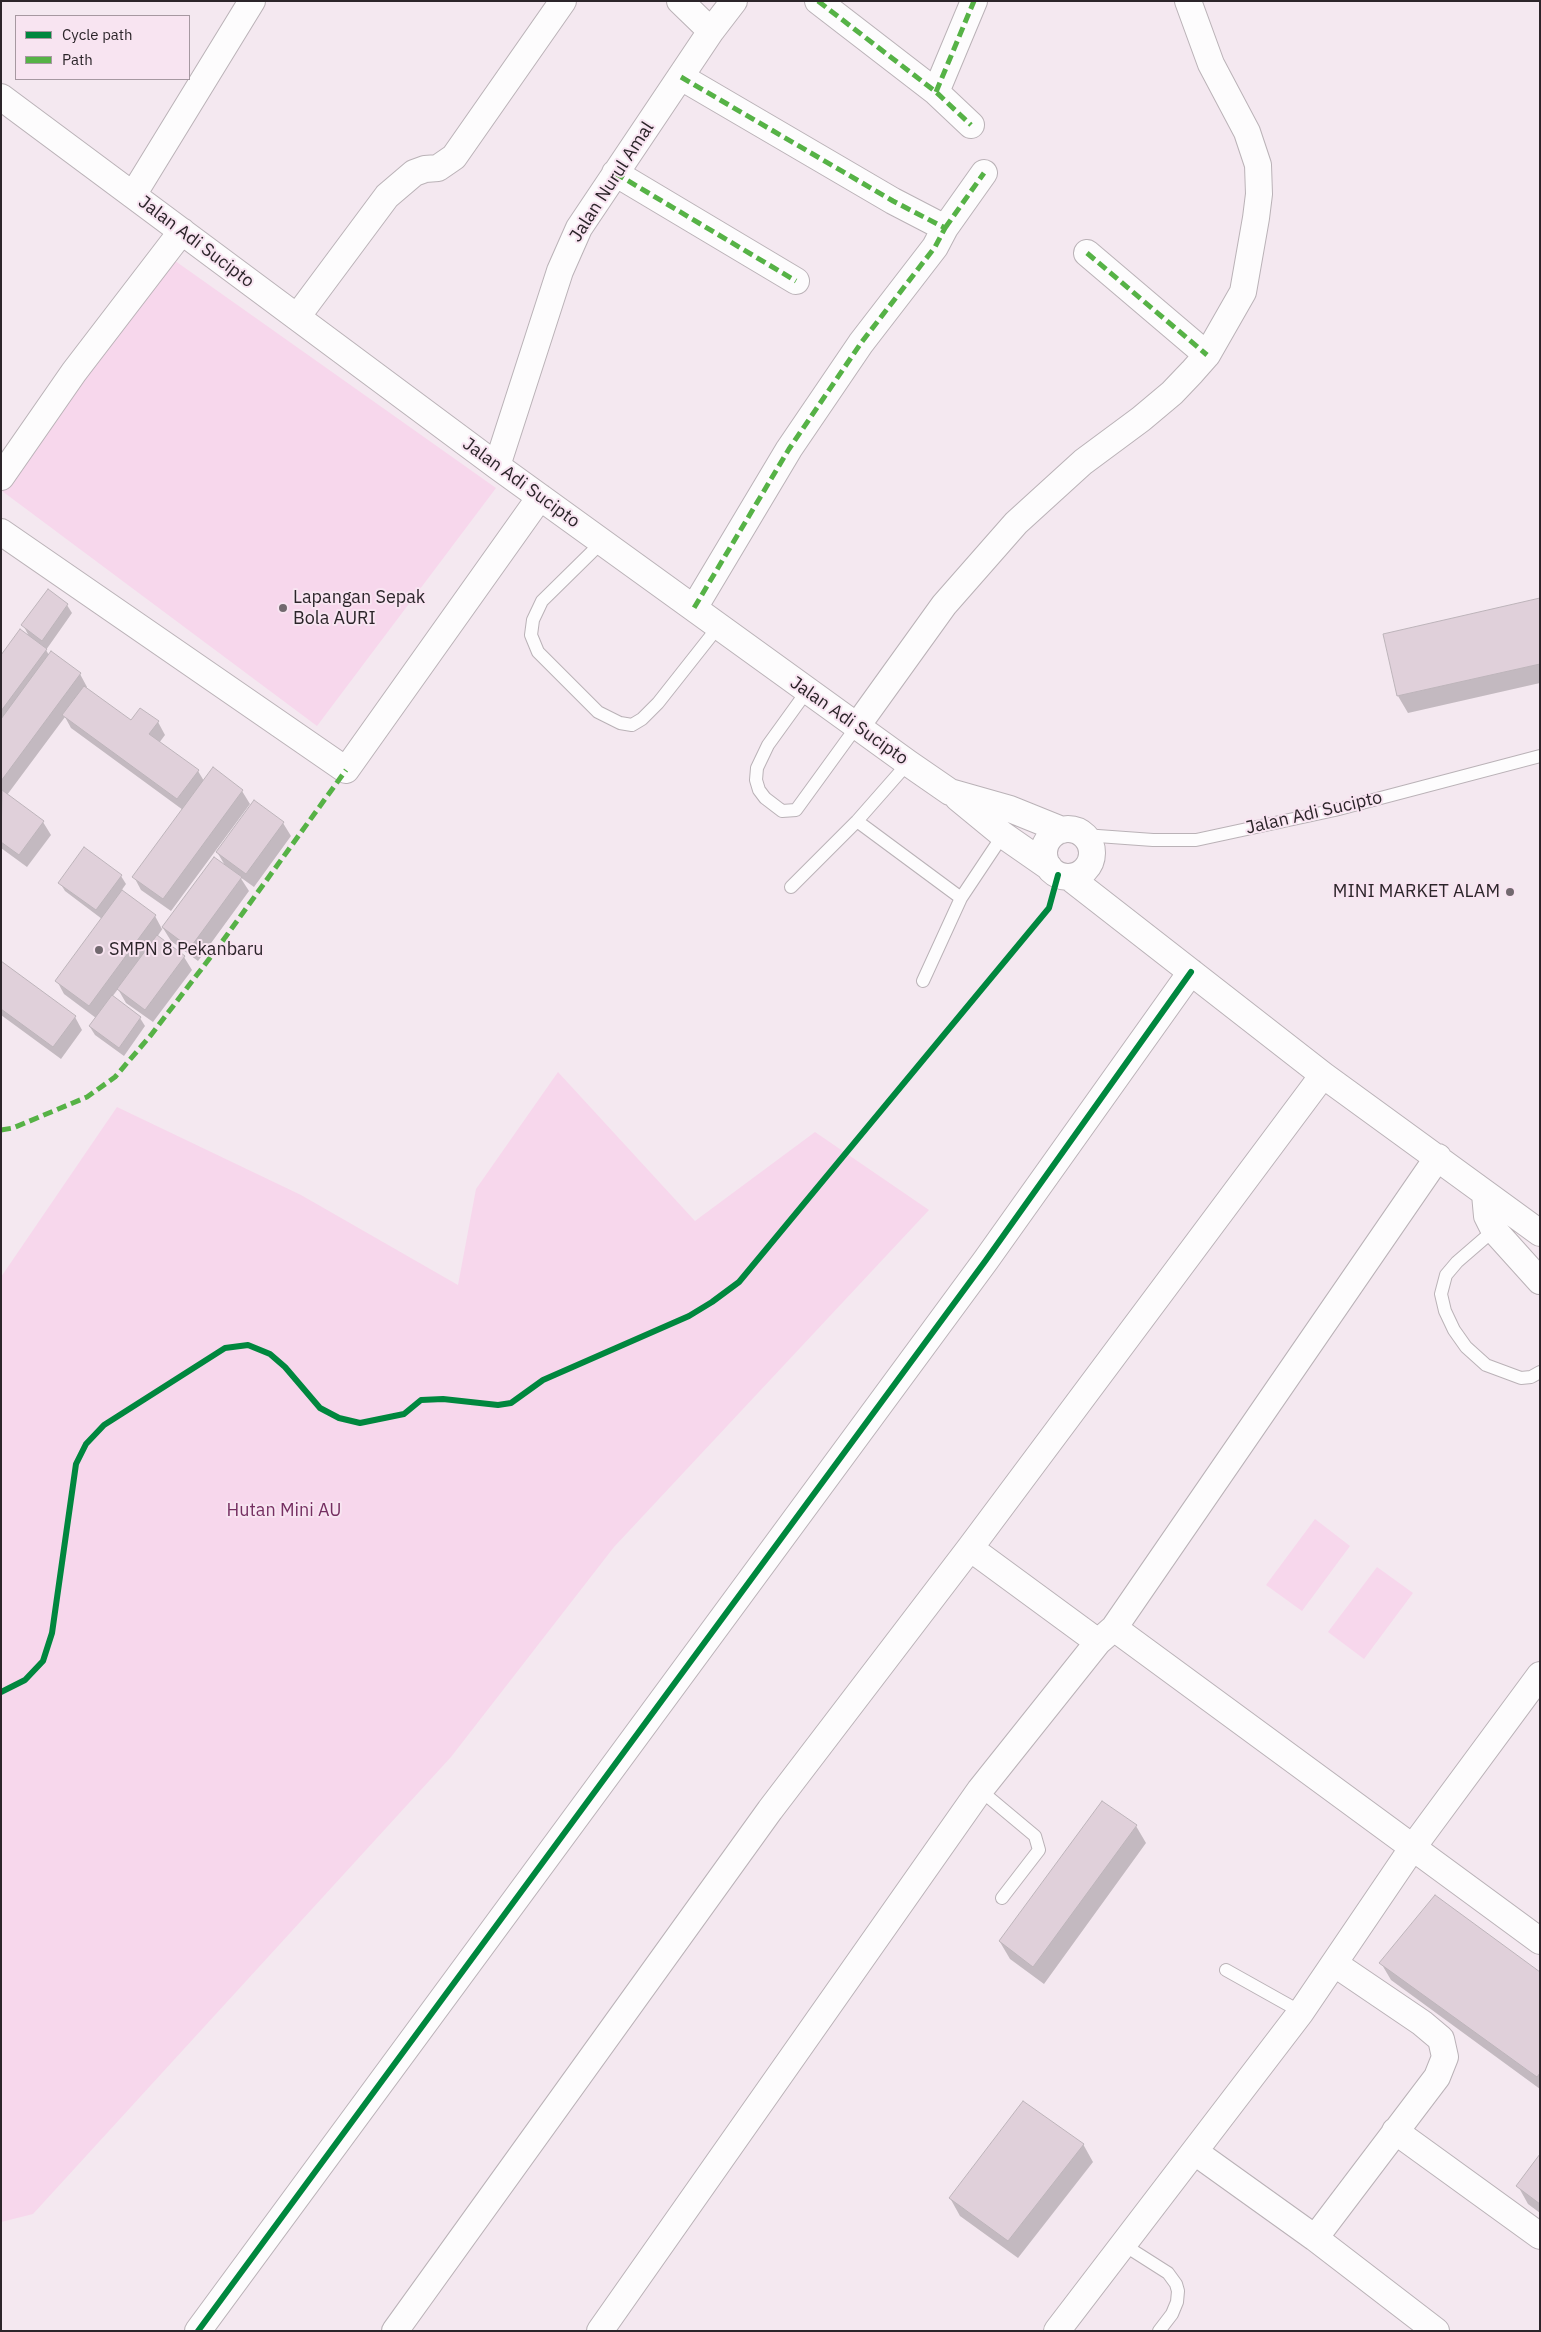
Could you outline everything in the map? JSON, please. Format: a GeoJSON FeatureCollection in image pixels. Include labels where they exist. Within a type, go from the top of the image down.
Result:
{"type":"FeatureCollection","features":[{"type":"Feature","properties":{"kind":"street"},"geometry":{"type":"LineString","coordinates":[[133,195],[252,1]]}},
{"type":"Feature","properties":{"kind":"street"},"geometry":{"type":"LineString","coordinates":[[296,317],[387,196],[414,173],[424,169],[438,168],[454,157],[564,1]]}},
{"type":"Feature","properties":{"kind":"street"},"geometry":{"type":"LineString","coordinates":[[680,1],[711,31]]}},
{"type":"Feature","properties":{"kind":"street","name":"Jalan Nurul Amal"},"geometry":{"type":"LineString","coordinates":[[497,466],[560,271],[579,228],[711,31],[734,1]]}},
{"type":"Feature","properties":{"kind":"street"},"geometry":{"type":"LineString","coordinates":[[818,1],[936,92],[971,125]]}},
{"type":"Feature","properties":{"kind":"street"},"geometry":{"type":"LineString","coordinates":[[936,92],[974,1]]}},
{"type":"Feature","properties":{"kind":"street"},"geometry":{"type":"LineString","coordinates":[[857,726],[944,604],[1016,523],[1083,462],[1172,393],[1207,355],[1243,292],[1257,210],[1258,165],[1247,132],[1211,64],[1188,1]]}},
{"type":"Feature","properties":{"kind":"street"},"geometry":{"type":"LineString","coordinates":[[681,77],[893,201],[946,228]]}},
{"type":"Feature","properties":{"kind":"street","name":"Jalan Adi Sucipto"},"geometry":{"type":"LineString","coordinates":[[1,97],[497,466],[718,627],[950,792],[1010,808],[1073,833]]}},
{"type":"Feature","properties":{"kind":"street"},"geometry":{"type":"LineString","coordinates":[[615,173],[796,281]]}},
{"type":"Feature","properties":{"kind":"street"},"geometry":{"type":"LineString","coordinates":[[694,608],[789,449],[861,343],[935,247],[984,173]]}},
{"type":"Feature","properties":{"kind":"street"},"geometry":{"type":"LineString","coordinates":[[1,477],[74,372],[182,231]]}},
{"type":"Feature","properties":{"kind":"street"},"geometry":{"type":"LineString","coordinates":[[1087,253],[1207,355]]}},
{"type":"Feature","properties":{"kind":"street"},"geometry":{"type":"LineString","coordinates":[[1,532],[346,770],[540,497]]}},
{"type":"Feature","properties":{"kind":"street"},"geometry":{"type":"LineString","coordinates":[[950,792],[1003,835],[1059,872],[1192,972],[1323,1075],[1540,1233]]}},
{"type":"Feature","properties":{"kind":"street"},"geometry":{"type":"LineString","coordinates":[[1055,833],[1073,833],[1089,841],[1092,857],[1084,871],[1059,872],[1044,853],[1046,845],[1055,833]]}},
{"type":"Feature","properties":{"kind":"street"},"geometry":{"type":"LineString","coordinates":[[198,2331],[986,1260],[1192,972]]}},
{"type":"Feature","properties":{"kind":"street"},"geometry":{"type":"LineString","coordinates":[[394,2331],[770,1810],[970,1548],[1323,1075]]}},
{"type":"Feature","properties":{"kind":"street"},"geometry":{"type":"LineString","coordinates":[[600,2331],[980,1790],[1106,1635],[1438,1157]]}},
{"type":"Feature","properties":{"kind":"street"},"geometry":{"type":"LineString","coordinates":[[1485,1194],[1487,1216],[1494,1230],[1540,1281]]}},
{"type":"Feature","properties":{"kind":"street"},"geometry":{"type":"LineString","coordinates":[[970,1548],[1106,1635],[1414,1847],[1540,1941]]}},
{"type":"Feature","properties":{"kind":"street"},"geometry":{"type":"LineString","coordinates":[[1058,2331],[1301,2012],[1414,1847],[1540,1675]]}},
{"type":"Feature","properties":{"kind":"street"},"geometry":{"type":"LineString","coordinates":[[1315,2238],[1438,2077],[1445,2057],[1441,2040],[1422,2023],[1335,1964]]}},
{"type":"Feature","properties":{"kind":"street"},"geometry":{"type":"LineString","coordinates":[[1395,2131],[1540,2236]]}},
{"type":"Feature","properties":{"kind":"street"},"geometry":{"type":"LineString","coordinates":[[1195,2152],[1315,2238],[1436,2331]]}},
{"type":"Feature","properties":{"kind":"lane"},"geometry":{"type":"LineString","coordinates":[[602,542],[542,601],[533,620],[531,635],[538,652],[598,712],[620,723],[632,725],[642,719],[658,703],[718,627]]}},
{"type":"Feature","properties":{"kind":"lane"},"geometry":{"type":"LineString","coordinates":[[807,691],[768,745],[756,768],[756,780],[759,790],[765,798],[782,811],[796,810],[857,726]]}},
{"type":"Feature","properties":{"kind":"lane","name":"Jalan Adi Sucipto"},"geometry":{"type":"LineString","coordinates":[[1073,833],[1153,840],[1196,840],[1335,810],[1540,756]]}},
{"type":"Feature","properties":{"kind":"lane"},"geometry":{"type":"LineString","coordinates":[[791,887],[857,821],[908,763]]}},
{"type":"Feature","properties":{"kind":"lane"},"geometry":{"type":"LineString","coordinates":[[857,821],[961,898]]}},
{"type":"Feature","properties":{"kind":"lane"},"geometry":{"type":"LineString","coordinates":[[923,981],[961,898],[1003,835]]}},
{"type":"Feature","properties":{"kind":"lane"},"geometry":{"type":"LineString","coordinates":[[1494,1230],[1457,1262],[1446,1275],[1441,1294],[1445,1311],[1454,1330],[1466,1347],[1486,1365],[1521,1378],[1531,1377],[1540,1372]]}},
{"type":"Feature","properties":{"kind":"lane"},"geometry":{"type":"LineString","coordinates":[[980,1790],[1035,1836],[1039,1850],[1002,1898]]}},
{"type":"Feature","properties":{"kind":"lane"},"geometry":{"type":"LineString","coordinates":[[1226,1970],[1301,2012]]}},
{"type":"Feature","properties":{"kind":"lane"},"geometry":{"type":"LineString","coordinates":[[1124,2245],[1168,2273],[1176,2284],[1178,2291],[1177,2302],[1172,2314],[1159,2331]]}},
{"type":"Feature","properties":{"kind":"green space","name":"Lapangan Sepak Bola AURI"},"geometry":{"type":"Polygon","coordinates":[[[171,258],[496,488],[317,726],[2,491],[171,258]]]}},
{"type":"Feature","properties":{"kind":"green space","name":"Hutan Mini AU"},"geometry":{"type":"Polygon","coordinates":[[[558,1072],[695,1221],[815,1132],[929,1210],[614,1547],[451,1757],[33,2214],[1,2222],[1,1277],[117,1107],[301,1195],[458,1285],[476,1189],[558,1072]]]}},
{"type":"Feature","properties":{"kind":"green space"},"geometry":{"type":"Polygon","coordinates":[[[1315,1519],[1350,1546],[1302,1611],[1266,1585],[1315,1519]]]}},
{"type":"Feature","properties":{"kind":"green space"},"geometry":{"type":"Polygon","coordinates":[[[1377,1567],[1413,1593],[1364,1659],[1328,1632],[1377,1567]]]}},
{"type":"Feature","properties":{"kind":"building"},"geometry":{"type":"Polygon","coordinates":[[[48,589],[68,604],[42,641],[21,625],[48,589]]]}},
{"type":"Feature","properties":{"kind":"building"},"geometry":{"type":"Polygon","coordinates":[[[1540,598],[1540,664],[1397,696],[1383,634],[1540,598]]]}},
{"type":"Feature","properties":{"kind":"building"},"geometry":{"type":"Polygon","coordinates":[[[20,629],[47,649],[1,711],[1,655],[20,629]]]}},
{"type":"Feature","properties":{"kind":"building"},"geometry":{"type":"Polygon","coordinates":[[[51,651],[81,673],[1,781],[1,719],[51,651]]]}},
{"type":"Feature","properties":{"kind":"building"},"geometry":{"type":"Polygon","coordinates":[[[84,686],[131,720],[140,708],[159,721],[149,734],[199,770],[177,799],[62,715],[84,686]]]}},
{"type":"Feature","properties":{"kind":"building"},"geometry":{"type":"Polygon","coordinates":[[[213,767],[243,790],[163,899],[132,877],[213,767]]]}},
{"type":"Feature","properties":{"kind":"building"},"geometry":{"type":"Polygon","coordinates":[[[2,790],[44,821],[19,855],[1,842],[2,790]]]}},
{"type":"Feature","properties":{"kind":"building"},"geometry":{"type":"Polygon","coordinates":[[[254,800],[284,822],[246,874],[216,852],[254,800]]]}},
{"type":"Feature","properties":{"kind":"building"},"geometry":{"type":"Polygon","coordinates":[[[84,847],[122,875],[96,910],[58,883],[84,847]]]}},
{"type":"Feature","properties":{"kind":"building"},"geometry":{"type":"Polygon","coordinates":[[[214,857],[242,877],[190,948],[162,927],[214,857]]]}},
{"type":"Feature","properties":{"kind":"building"},"geometry":{"type":"Polygon","coordinates":[[[122,890],[156,915],[89,1006],[55,981],[122,890]]]}},
{"type":"Feature","properties":{"kind":"building"},"geometry":{"type":"Polygon","coordinates":[[[157,935],[185,956],[145,1010],[117,989],[157,935]]]}},
{"type":"Feature","properties":{"kind":"building"},"geometry":{"type":"Polygon","coordinates":[[[1,961],[76,1016],[53,1047],[1,1009],[1,961]]]}},
{"type":"Feature","properties":{"kind":"building"},"geometry":{"type":"Polygon","coordinates":[[[112,995],[141,1017],[119,1048],[89,1026],[112,995]]]}},
{"type":"Feature","properties":{"kind":"building"},"geometry":{"type":"Polygon","coordinates":[[[1102,1801],[1137,1825],[1033,1967],[999,1941],[1102,1801]]]}},
{"type":"Feature","properties":{"kind":"building"},"geometry":{"type":"Polygon","coordinates":[[[1435,1895],[1540,1972],[1540,2073],[1537,2077],[1379,1963],[1435,1895]]]}},
{"type":"Feature","properties":{"kind":"building"},"geometry":{"type":"Polygon","coordinates":[[[1023,2101],[1084,2144],[1008,2241],[949,2198],[1023,2101]]]}},
{"type":"Feature","properties":{"kind":"building"},"geometry":{"type":"Polygon","coordinates":[[[1540,2154],[1540,2204],[1516,2186],[1540,2154]]]}},
{"type":"Feature","properties":{"kind":"marked path"},"geometry":{"type":"LineString","coordinates":[[818,1],[936,92],[971,125]]}},
{"type":"Feature","properties":{"kind":"marked path"},"geometry":{"type":"LineString","coordinates":[[936,92],[974,1]]}},
{"type":"Feature","properties":{"kind":"marked path"},"geometry":{"type":"LineString","coordinates":[[681,77],[893,201],[945,228],[935,247],[861,343],[789,449],[694,608]]}},
{"type":"Feature","properties":{"kind":"marked path"},"geometry":{"type":"LineString","coordinates":[[615,173],[796,281]]}},
{"type":"Feature","properties":{"kind":"marked path"},"geometry":{"type":"LineString","coordinates":[[945,228],[984,173]]}},
{"type":"Feature","properties":{"kind":"marked path"},"geometry":{"type":"LineString","coordinates":[[1087,253],[1207,355]]}},
{"type":"Feature","properties":{"kind":"marked path"},"geometry":{"type":"LineString","coordinates":[[1,1130],[13,1128],[87,1097],[115,1077],[151,1035],[219,946],[346,770]]}},
{"type":"Feature","properties":{"kind":"cycle path"},"geometry":{"type":"LineString","coordinates":[[1,1692],[25,1680],[43,1661],[52,1633],[76,1464],[86,1444],[104,1425],[225,1348],[248,1345],[270,1354],[285,1367],[320,1408],[339,1418],[360,1423],[404,1414],[421,1400],[443,1399],[498,1405],[511,1403],[543,1380],[689,1316],[739,1282],[1049,908],[1058,875]]}},
{"type":"Feature","properties":{"kind":"cycle path"},"geometry":{"type":"LineString","coordinates":[[198,2331],[986,1260],[1191,972]]}},
{"type":"Feature","properties":{"kind":"place","name":"Lapangan Sepak Bola AURI"},"geometry":{"type":"Point","coordinates":[283,608]}},
{"type":"Feature","properties":{"kind":"place","name":"MINI MARKET ALAM"},"geometry":{"type":"Point","coordinates":[1510,892]}},
{"type":"Feature","properties":{"kind":"place","name":"SMPN 8 Pekanbaru"},"geometry":{"type":"Point","coordinates":[99,950]}}]}
